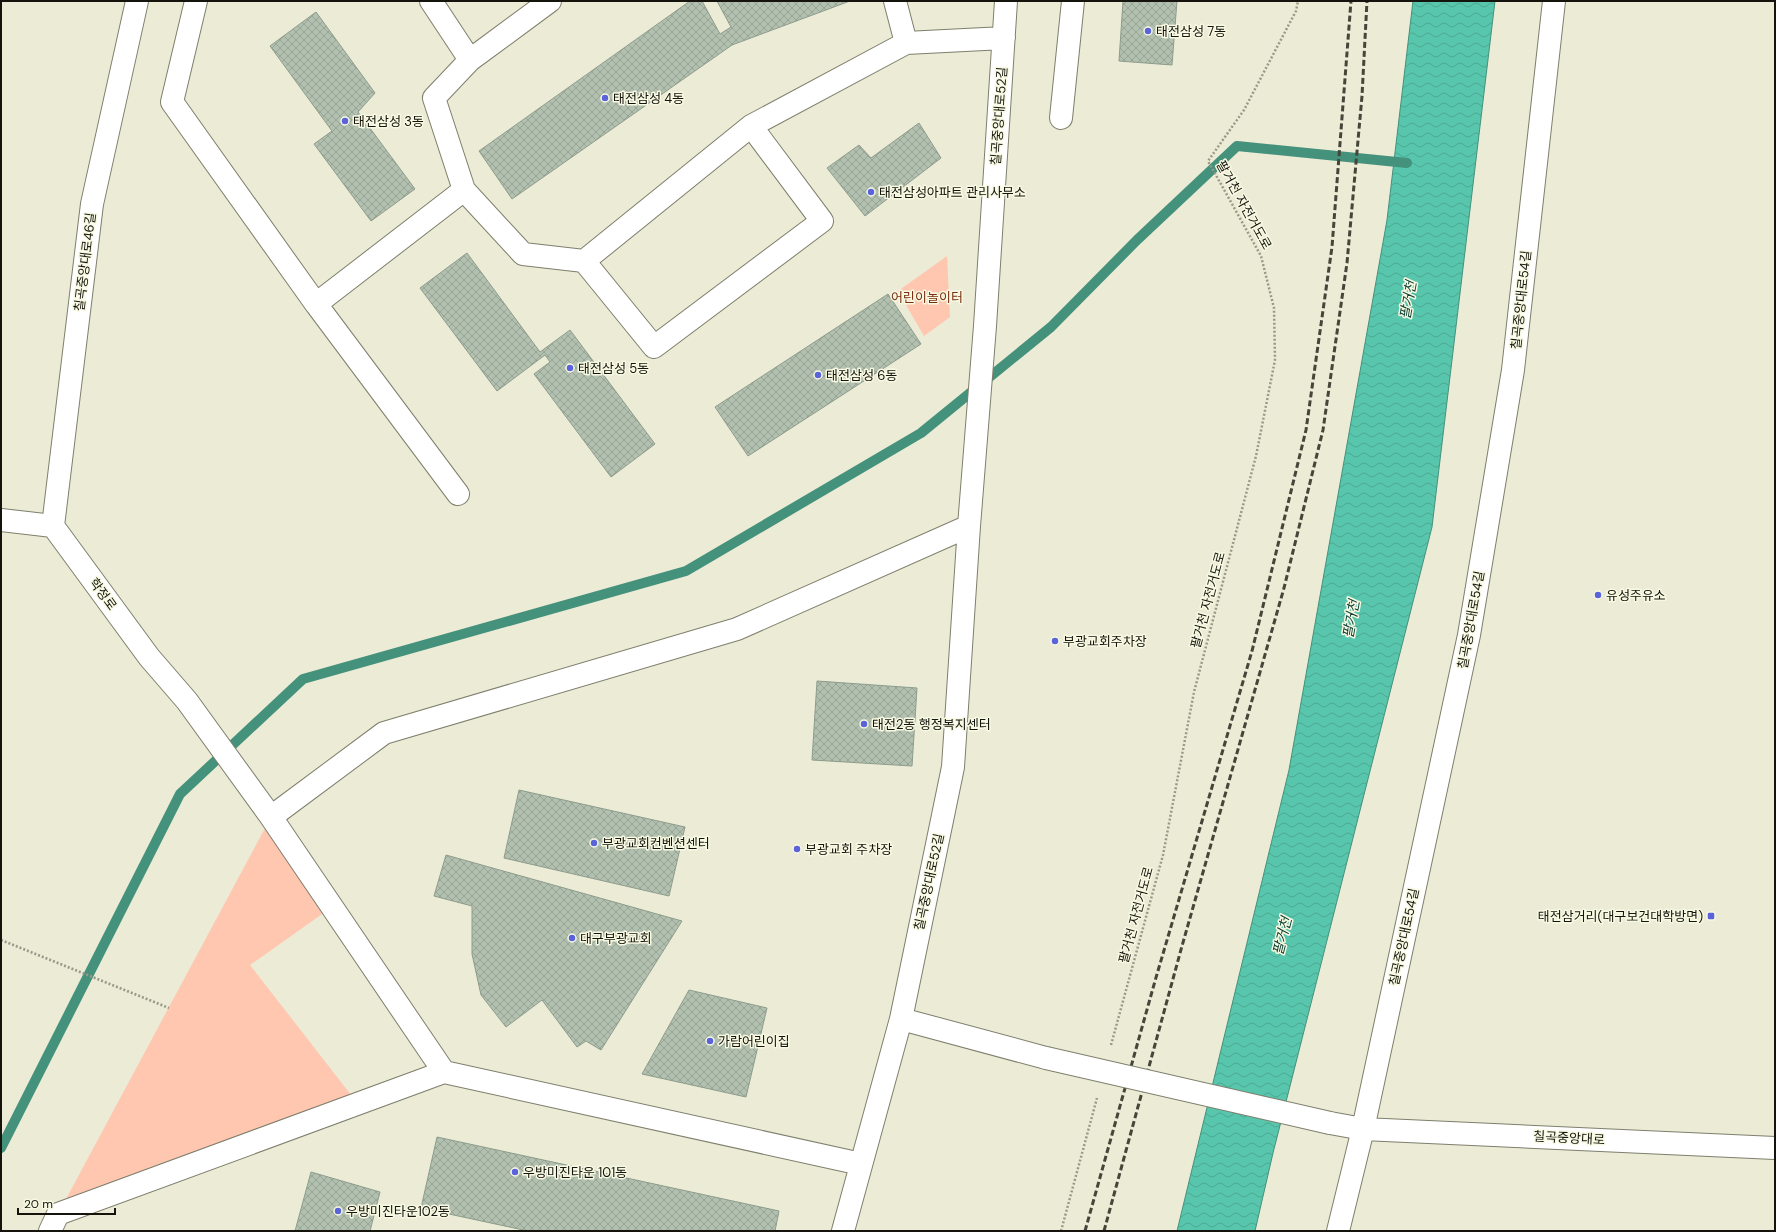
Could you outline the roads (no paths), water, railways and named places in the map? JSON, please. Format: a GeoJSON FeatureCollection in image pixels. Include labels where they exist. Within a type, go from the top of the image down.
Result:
{"type":"FeatureCollection","features":[{"type":"Feature","properties":{"kind":"street","name":"칠곡중앙대로46길"},"geometry":{"type":"LineString","coordinates":[[53,526],[92,204],[137,1]]}},
{"type":"Feature","properties":{"kind":"street"},"geometry":{"type":"LineString","coordinates":[[196,1],[172,102],[316,304],[458,494]]}},
{"type":"Feature","properties":{"kind":"street"},"geometry":{"type":"LineString","coordinates":[[431,1],[470,60]]}},
{"type":"Feature","properties":{"kind":"street"},"geometry":{"type":"LineString","coordinates":[[550,1],[470,60],[434,98],[464,190],[524,254],[584,261],[654,347],[822,221],[751,126]]}},
{"type":"Feature","properties":{"kind":"street"},"geometry":{"type":"LineString","coordinates":[[895,1],[906,44]]}},
{"type":"Feature","properties":{"kind":"street","name":"칠곡중앙대로52길"},"geometry":{"type":"LineString","coordinates":[[843,1231],[861,1164],[870,1138],[901,1019],[953,767],[969,526],[985,326],[1006,1]]}},
{"type":"Feature","properties":{"kind":"street"},"geometry":{"type":"LineString","coordinates":[[1061,118],[1074,1]]}},
{"type":"Feature","properties":{"kind":"street","name":"칠곡중앙대로54길"},"geometry":{"type":"LineString","coordinates":[[1338,1231],[1363,1129],[1469,635],[1513,370],[1554,1]]}},
{"type":"Feature","properties":{"kind":"street"},"geometry":{"type":"LineString","coordinates":[[584,261],[751,126],[906,44],[1004,38]]}},
{"type":"Feature","properties":{"kind":"street"},"geometry":{"type":"LineString","coordinates":[[316,304],[464,190]]}},
{"type":"Feature","properties":{"kind":"street"},"geometry":{"type":"LineString","coordinates":[[1,520],[53,526]]}},
{"type":"Feature","properties":{"kind":"street","name":"학정로"},"geometry":{"type":"LineString","coordinates":[[53,526],[149,657],[188,702],[271,817],[444,1072]]}},
{"type":"Feature","properties":{"kind":"street"},"geometry":{"type":"LineString","coordinates":[[271,817],[384,733],[737,629],[969,526]]}},
{"type":"Feature","properties":{"kind":"street","name":"칠곡중앙대로"},"geometry":{"type":"LineString","coordinates":[[901,1019],[1046,1058],[1330,1123],[1363,1129],[1775,1148]]}},
{"type":"Feature","properties":{"kind":"street"},"geometry":{"type":"LineString","coordinates":[[50,1231],[58,1214],[444,1072],[861,1164]]}},
{"type":"Feature","properties":{"kind":"water","name":"팔거천"},"geometry":{"type":"Polygon","coordinates":[[[1413,1],[1495,1],[1432,527],[1273,1153],[1255,1231],[1177,1231],[1289,770],[1387,220],[1413,1]]]}},
{"type":"Feature","properties":{"kind":"waterway"},"geometry":{"type":"LineString","coordinates":[[1,1148],[180,794],[303,679],[686,571],[921,433],[1051,327],[1137,240],[1237,146],[1407,163]]}},
{"type":"Feature","properties":{"kind":"railway"},"geometry":{"type":"LineString","coordinates":[[1085,1231],[1155,981],[1252,651],[1306,430],[1332,247],[1351,1]]}},
{"type":"Feature","properties":{"kind":"railway"},"geometry":{"type":"LineString","coordinates":[[1104,1231],[1182,946],[1284,588],[1323,430],[1347,263],[1362,96],[1367,1]]}},
{"type":"Feature","properties":{"kind":"place","name":"태전삼성 7동"},"geometry":{"type":"Point","coordinates":[1148,31]}},
{"type":"Feature","properties":{"kind":"place","name":"태전삼성 4동"},"geometry":{"type":"Point","coordinates":[605,98]}},
{"type":"Feature","properties":{"kind":"place","name":"태전삼성 3동"},"geometry":{"type":"Point","coordinates":[345,121]}},
{"type":"Feature","properties":{"kind":"place","name":"태전삼성아파트 관리사무소"},"geometry":{"type":"Point","coordinates":[871,192]}},
{"type":"Feature","properties":{"kind":"place","name":"태전삼성 5동"},"geometry":{"type":"Point","coordinates":[570,368]}},
{"type":"Feature","properties":{"kind":"place","name":"태전삼성 6동"},"geometry":{"type":"Point","coordinates":[818,375]}},
{"type":"Feature","properties":{"kind":"place","name":"유성주유소"},"geometry":{"type":"Point","coordinates":[1598,595]}},
{"type":"Feature","properties":{"kind":"place","name":"부광교회주차장"},"geometry":{"type":"Point","coordinates":[1055,641]}},
{"type":"Feature","properties":{"kind":"place","name":"태전2동 행정복지센터"},"geometry":{"type":"Point","coordinates":[864,724]}},
{"type":"Feature","properties":{"kind":"place","name":"부광교회컨벤션센터"},"geometry":{"type":"Point","coordinates":[594,843]}},
{"type":"Feature","properties":{"kind":"place","name":"부광교회 주차장"},"geometry":{"type":"Point","coordinates":[797,849]}},
{"type":"Feature","properties":{"kind":"place","name":"태전삼거리(대구보건대학방면)"},"geometry":{"type":"Point","coordinates":[1711,916]}},
{"type":"Feature","properties":{"kind":"place","name":"대구부광교회"},"geometry":{"type":"Point","coordinates":[572,938]}},
{"type":"Feature","properties":{"kind":"place","name":"가람어린이집"},"geometry":{"type":"Point","coordinates":[710,1041]}},
{"type":"Feature","properties":{"kind":"place","name":"우방미진타운 101동"},"geometry":{"type":"Point","coordinates":[515,1172]}},
{"type":"Feature","properties":{"kind":"place","name":"우방미진타운102동"},"geometry":{"type":"Point","coordinates":[338,1211]}},
{"type":"Feature","properties":{"kind":"park label","name":"어린이놀이터"},"geometry":{"type":"Point","coordinates":[927,297]}}]}
